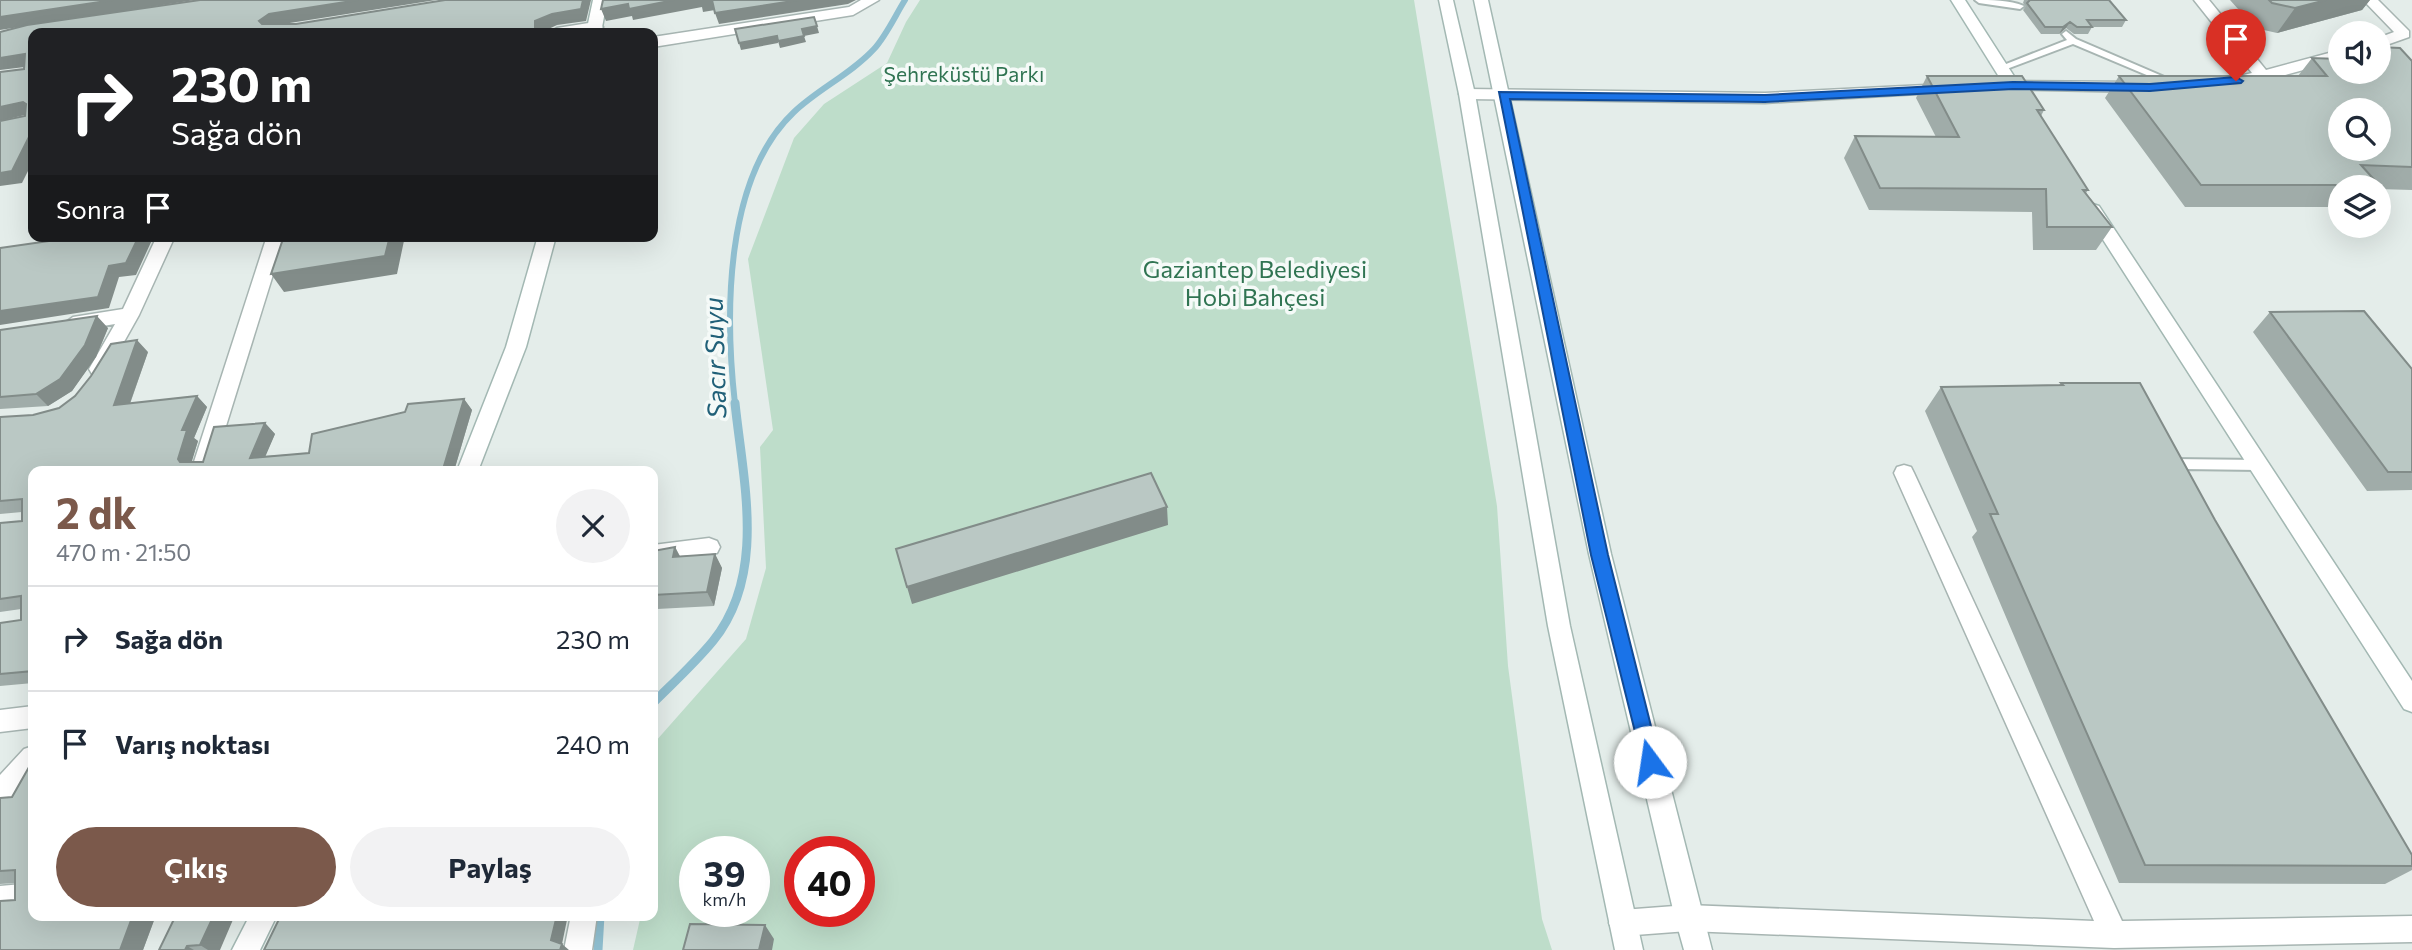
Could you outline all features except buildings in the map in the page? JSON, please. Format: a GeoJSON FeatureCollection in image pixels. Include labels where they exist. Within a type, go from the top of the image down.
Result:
{"type":"FeatureCollection","features":[{"type":"Feature","properties":{"kind":"street"},"geometry":{"type":"LineString","coordinates":[[658,41],[853,11],[872,0]]}},
{"type":"Feature","properties":{"kind":"street"},"geometry":{"type":"LineString","coordinates":[[1446,0],[1467,94],[1538,517],[1629,950]]}},
{"type":"Feature","properties":{"kind":"street"},"geometry":{"type":"LineString","coordinates":[[1481,0],[1600,555],[1698,950]]}},
{"type":"Feature","properties":{"kind":"street"},"geometry":{"type":"LineString","coordinates":[[1958,0],[2035,120]]}},
{"type":"Feature","properties":{"kind":"street"},"geometry":{"type":"LineString","coordinates":[[2201,0],[2263,76]]}},
{"type":"Feature","properties":{"kind":"street"},"geometry":{"type":"LineString","coordinates":[[2370,0],[2409,37]]}},
{"type":"Feature","properties":{"kind":"street"},"geometry":{"type":"LineString","coordinates":[[595,28],[603,1]]}},
{"type":"Feature","properties":{"kind":"street"},"geometry":{"type":"LineString","coordinates":[[2391,40],[2409,37]]}},
{"type":"Feature","properties":{"kind":"street"},"geometry":{"type":"LineString","coordinates":[[2223,83],[2263,76],[2328,58]]}},
{"type":"Feature","properties":{"kind":"street"},"geometry":{"type":"LineString","coordinates":[[1985,87],[2185,86]]}},
{"type":"Feature","properties":{"kind":"street"},"geometry":{"type":"LineString","coordinates":[[1467,94],[1765,98],[1958,88]]}},
{"type":"Feature","properties":{"kind":"street"},"geometry":{"type":"LineString","coordinates":[[2080,189],[2412,701]]}},
{"type":"Feature","properties":{"kind":"street"},"geometry":{"type":"LineString","coordinates":[[86,392],[130,315],[163,242]]}},
{"type":"Feature","properties":{"kind":"street"},"geometry":{"type":"LineString","coordinates":[[203,466],[273,242]]}},
{"type":"Feature","properties":{"kind":"street"},"geometry":{"type":"LineString","coordinates":[[469,466],[516,347],[545,242]]}},
{"type":"Feature","properties":{"kind":"street"},"geometry":{"type":"LineString","coordinates":[[52,327],[130,315]]}},
{"type":"Feature","properties":{"kind":"street"},"geometry":{"type":"LineString","coordinates":[[1904,473],[2114,935]]}},
{"type":"Feature","properties":{"kind":"street"},"geometry":{"type":"LineString","coordinates":[[658,553],[709,547]]}},
{"type":"Feature","properties":{"kind":"street"},"geometry":{"type":"LineString","coordinates":[[0,721],[28,718]]}},
{"type":"Feature","properties":{"kind":"street"},"geometry":{"type":"LineString","coordinates":[[0,793],[28,762]]}},
{"type":"Feature","properties":{"kind":"street"},"geometry":{"type":"LineString","coordinates":[[0,898],[28,896]]}},
{"type":"Feature","properties":{"kind":"street"},"geometry":{"type":"LineString","coordinates":[[1622,923],[1688,918],[2114,935],[2412,929]]}},
{"type":"Feature","properties":{"kind":"street"},"geometry":{"type":"LineString","coordinates":[[246,950],[261,921]]}},
{"type":"Feature","properties":{"kind":"street"},"geometry":{"type":"LineString","coordinates":[[579,950],[583,921]]}},
{"type":"Feature","properties":{"kind":"lane"},"geometry":{"type":"LineString","coordinates":[[1979,0],[2020,6]]}},
{"type":"Feature","properties":{"kind":"lane"},"geometry":{"type":"LineString","coordinates":[[2001,68],[2069,37],[2185,86]]}},
{"type":"Feature","properties":{"kind":"lane"},"geometry":{"type":"LineString","coordinates":[[2187,488],[2173,464],[2259,465]]}},
{"type":"Feature","properties":{"kind":"green space"},"geometry":{"type":"Polygon","coordinates":[[[920,0],[1414,0],[1497,506],[1508,666],[1542,919],[1552,950],[633,950],[640,921],[658,921],[658,739],[746,639],[766,568],[760,447],[773,430],[748,259],[794,138],[824,104],[887,63],[906,22],[920,0]]]}},
{"type":"Feature","properties":{"kind":"waterway","name":"Sacır Suyu"},"geometry":{"type":"LineString","coordinates":[[735,404],[730,330],[734,249],[742,210],[754,173],[771,140],[794,112],[874,49],[905,0]]}},
{"type":"Feature","properties":{"kind":"waterway","name":"Sacır Suyu"},"geometry":{"type":"LineString","coordinates":[[658,698],[713,641],[730,615],[740,587],[746,557],[747,526],[735,403]]}},
{"type":"Feature","properties":{"kind":"waterway","name":"Sacır Suyu"},"geometry":{"type":"LineString","coordinates":[[598,950],[600,921]]}},
{"type":"Feature","properties":{"kind":"route"},"geometry":{"type":"LineString","coordinates":[[1650,762],[1600,555],[1503,95],[1765,98],[2013,86],[2210,85],[2236,81]]}},
{"type":"Feature","properties":{"kind":"park label","name":"Şehreküstü Parkı"},"geometry":{"type":"Point","coordinates":[964,73]}},
{"type":"Feature","properties":{"kind":"park label","name":"Gaziantep Belediyesi Hobi Bahçesi"},"geometry":{"type":"Point","coordinates":[1255,282]}}]}
